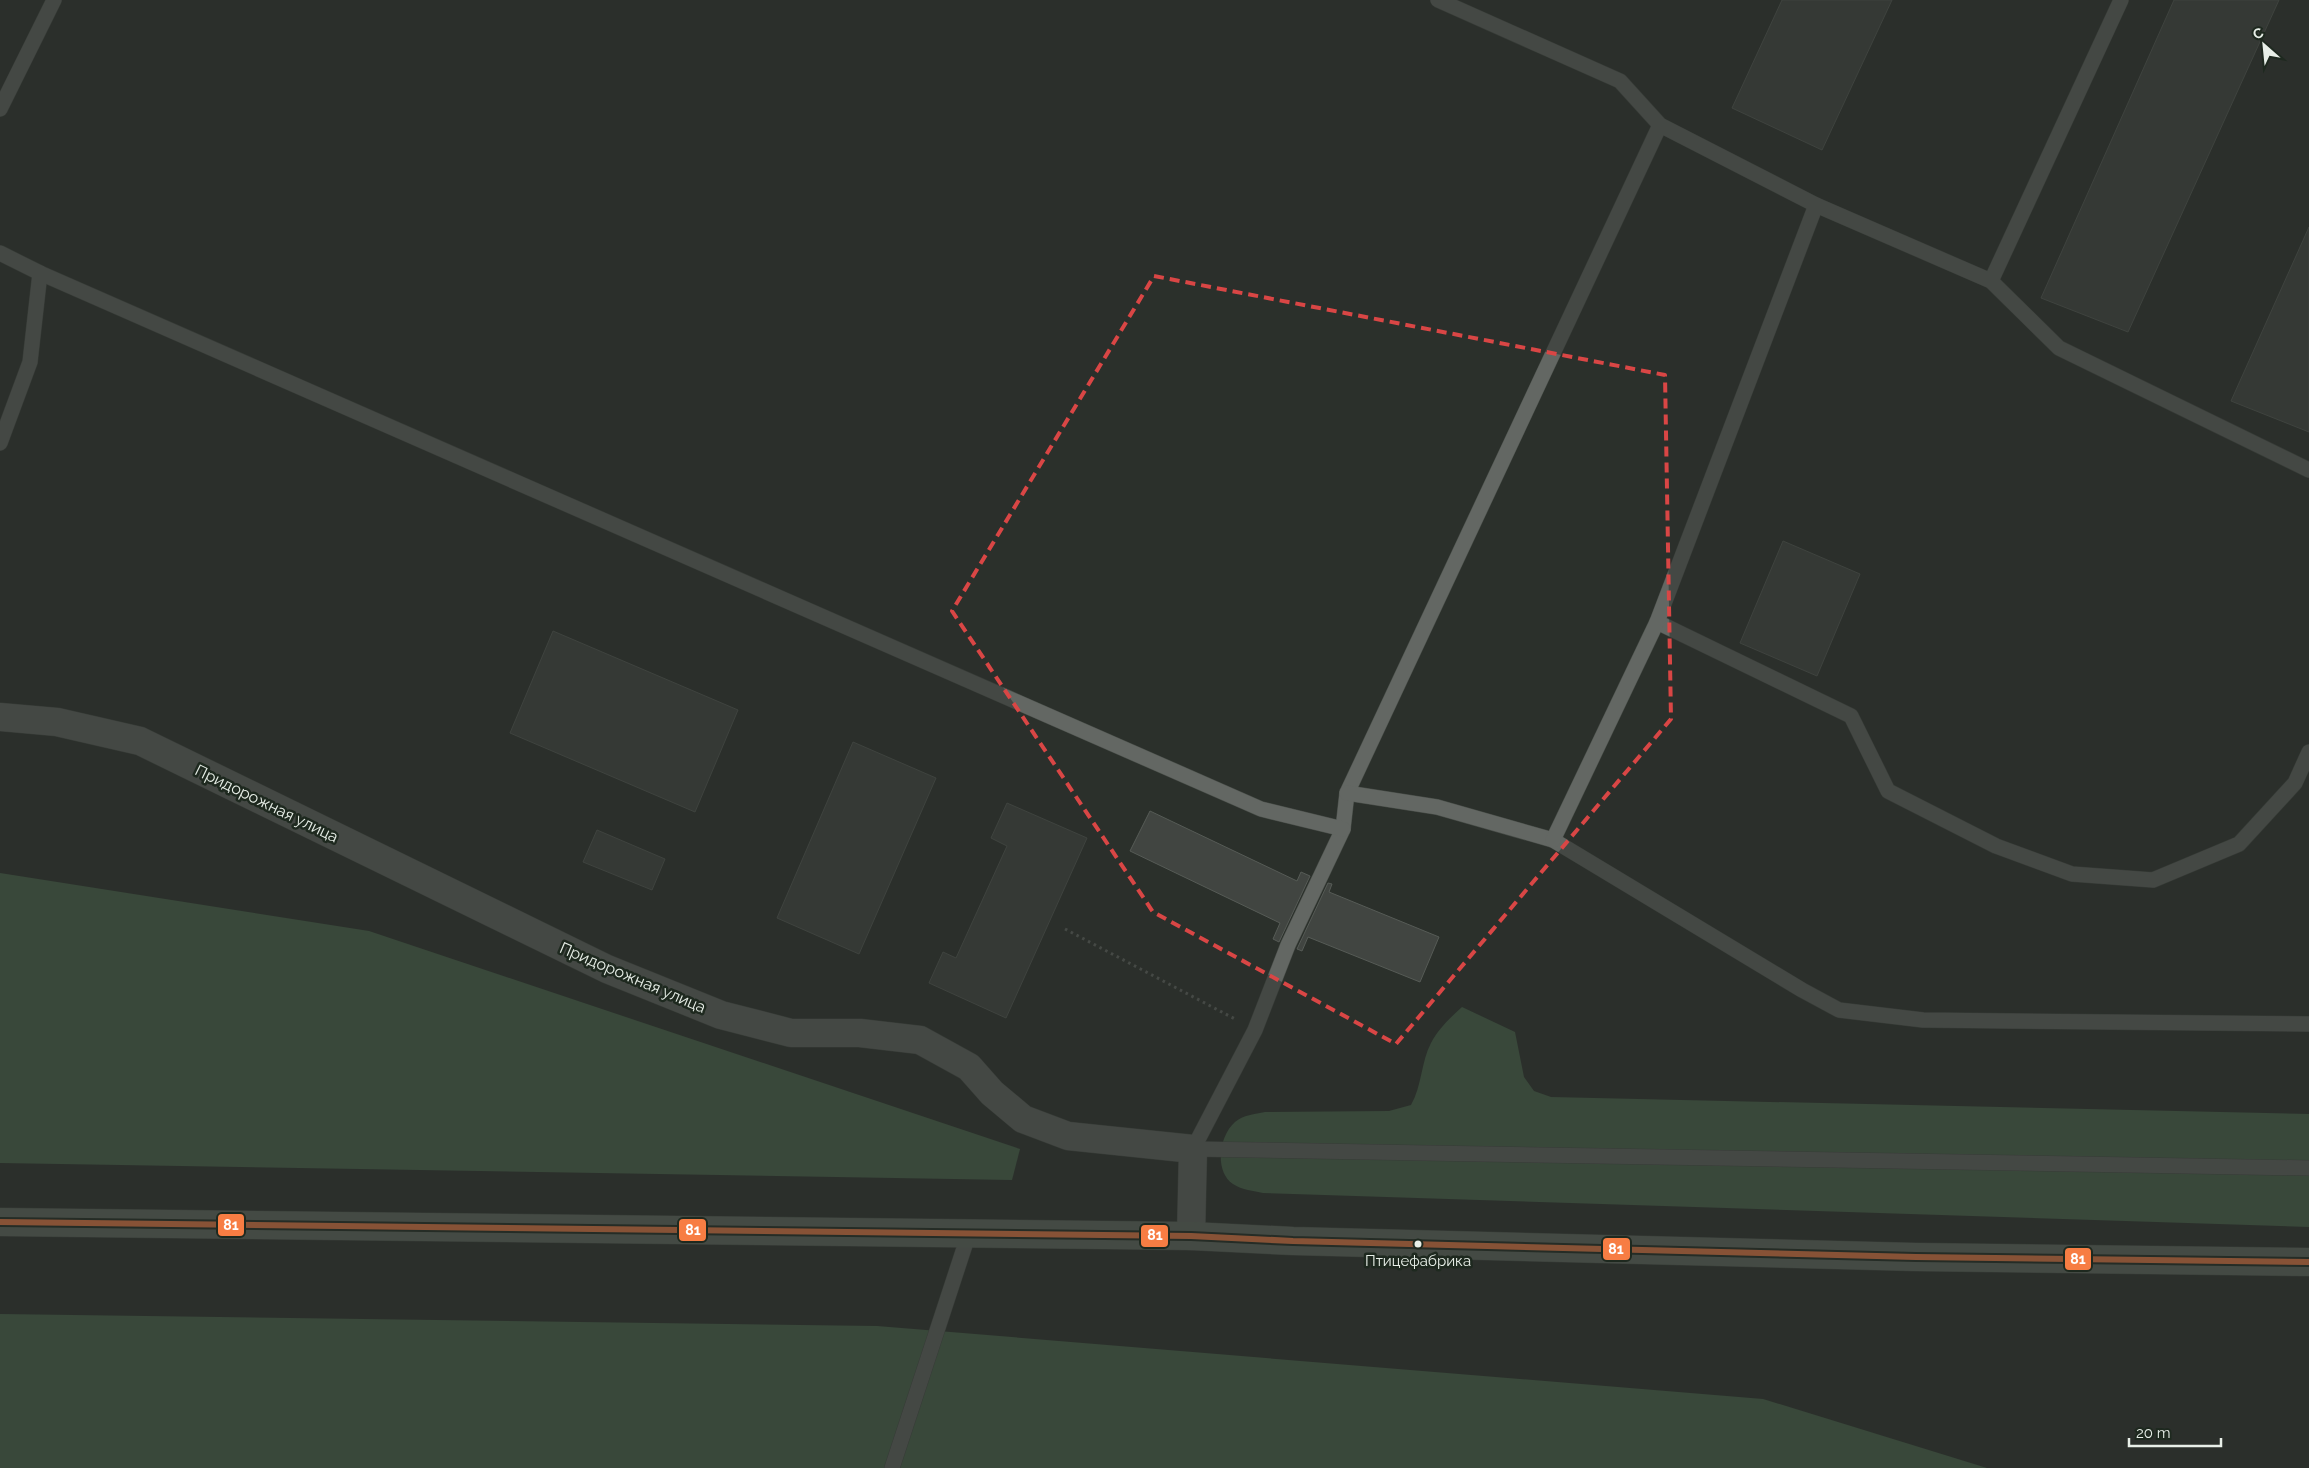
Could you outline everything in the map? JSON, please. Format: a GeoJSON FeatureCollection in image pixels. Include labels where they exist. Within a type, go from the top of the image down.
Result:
{"type":"FeatureCollection","features":[{"type":"Feature","properties":{"kind":"main road"},"geometry":{"type":"LineString","coordinates":[[0,1222],[1192,1236],[1293,1241],[1916,1257],[2309,1262]]}},
{"type":"Feature","properties":{"kind":"street","name":"Придорожная улица"},"geometry":{"type":"LineString","coordinates":[[0,717],[57,722],[140,741],[607,969],[720,1015],[791,1033],[860,1033],[920,1040],[969,1067],[992,1093],[1023,1119],[1068,1136],[1193,1149]]}},
{"type":"Feature","properties":{"kind":"street"},"geometry":{"type":"LineString","coordinates":[[1192,1236],[1193,1149]]}},
{"type":"Feature","properties":{"kind":"lane"},"geometry":{"type":"LineString","coordinates":[[0,109],[54,0]]}},
{"type":"Feature","properties":{"kind":"lane"},"geometry":{"type":"LineString","coordinates":[[1438,0],[1620,81],[1660,125],[1816,206],[1991,281],[2059,348],[2309,470]]}},
{"type":"Feature","properties":{"kind":"lane"},"geometry":{"type":"LineString","coordinates":[[1991,281],[2121,0]]}},
{"type":"Feature","properties":{"kind":"lane"},"geometry":{"type":"LineString","coordinates":[[1660,125],[1347,793],[1343,829],[1288,946],[1255,1030],[1193,1149],[2309,1168]]}},
{"type":"Feature","properties":{"kind":"lane"},"geometry":{"type":"LineString","coordinates":[[1553,840],[1656,622],[1816,206]]}},
{"type":"Feature","properties":{"kind":"lane"},"geometry":{"type":"LineString","coordinates":[[0,252],[40,273],[1261,809],[1343,829]]}},
{"type":"Feature","properties":{"kind":"lane"},"geometry":{"type":"LineString","coordinates":[[0,442],[30,362],[40,273]]}},
{"type":"Feature","properties":{"kind":"lane"},"geometry":{"type":"LineString","coordinates":[[1656,622],[1851,716],[1888,791],[1996,846],[2072,874],[2154,880],[2239,844],[2295,783],[2309,752]]}},
{"type":"Feature","properties":{"kind":"lane"},"geometry":{"type":"LineString","coordinates":[[1347,793],[1436,807],[1553,840],[1778,976],[1839,1010],[1923,1020],[2309,1024]]}},
{"type":"Feature","properties":{"kind":"lane"},"geometry":{"type":"LineString","coordinates":[[892,1468],[970,1233]]}},
{"type":"Feature","properties":{"kind":"path"},"geometry":{"type":"LineString","coordinates":[[1065,929],[1255,1030]]}},
{"type":"Feature","properties":{"kind":"highlighted area"},"geometry":{"type":"Polygon","coordinates":[[[1154,276],[1665,375],[1671,719],[1396,1044],[1153,912],[952,611],[1154,276]]]}},
{"type":"Feature","properties":{"kind":"green space"},"geometry":{"type":"Polygon","coordinates":[[[0,873],[369,931],[1020,1149],[1012,1180],[0,1163],[0,873]]]}},
{"type":"Feature","properties":{"kind":"green space"},"geometry":{"type":"Polygon","coordinates":[[[1462,1007],[1515,1032],[1524,1077],[1534,1091],[1551,1097],[2309,1114],[2309,1227],[1263,1193],[1240,1188],[1227,1178],[1221,1162],[1222,1144],[1230,1128],[1235,1122],[1245,1116],[1265,1112],[1389,1111],[1411,1105],[1415,1098],[1425,1058],[1431,1043],[1441,1028],[1462,1007]]]}},
{"type":"Feature","properties":{"kind":"green space"},"geometry":{"type":"Polygon","coordinates":[[[0,1314],[877,1326],[1763,1399],[1987,1468],[0,1468],[0,1314]]]}},
{"type":"Feature","properties":{"kind":"building"},"geometry":{"type":"Polygon","coordinates":[[[1782,0],[1892,0],[1822,150],[1732,108],[1782,0]]]}},
{"type":"Feature","properties":{"kind":"building"},"geometry":{"type":"Polygon","coordinates":[[[2174,0],[2279,0],[2128,332],[2041,298],[2174,0]]]}},
{"type":"Feature","properties":{"kind":"building"},"geometry":{"type":"Polygon","coordinates":[[[2309,227],[2309,432],[2231,401],[2309,227]]]}},
{"type":"Feature","properties":{"kind":"building"},"geometry":{"type":"Polygon","coordinates":[[[1783,541],[1860,574],[1817,676],[1740,643],[1783,541]]]}},
{"type":"Feature","properties":{"kind":"building"},"geometry":{"type":"Polygon","coordinates":[[[553,631],[738,710],[695,812],[510,733],[553,631]]]}},
{"type":"Feature","properties":{"kind":"building"},"geometry":{"type":"Polygon","coordinates":[[[853,742],[936,778],[859,954],[777,918],[853,742]]]}},
{"type":"Feature","properties":{"kind":"building"},"geometry":{"type":"Polygon","coordinates":[[[1007,803],[1087,838],[1006,1018],[929,983],[943,952],[956,958],[1007,846],[991,838],[1007,803]]]}},
{"type":"Feature","properties":{"kind":"building"},"geometry":{"type":"Polygon","coordinates":[[[1150,811],[1297,881],[1301,872],[1310,876],[1279,942],[1273,939],[1280,923],[1130,851],[1150,811]]]}},
{"type":"Feature","properties":{"kind":"building"},"geometry":{"type":"Polygon","coordinates":[[[597,830],[665,859],[652,890],[583,862],[597,830]]]}},
{"type":"Feature","properties":{"kind":"building"},"geometry":{"type":"Polygon","coordinates":[[[1328,883],[1332,884],[1329,892],[1439,937],[1420,982],[1308,937],[1302,951],[1297,949],[1328,883]]]}},
{"type":"Feature","properties":{"kind":"transit line","name":"81"},"geometry":{"type":"LineString","coordinates":[[0,1222],[1191,1236],[1293,1241],[1916,1257],[2309,1262]]}},
{"type":"Feature","properties":{"kind":"place","name":"Птицефабрика"},"geometry":{"type":"Point","coordinates":[1418,1244]}}]}
